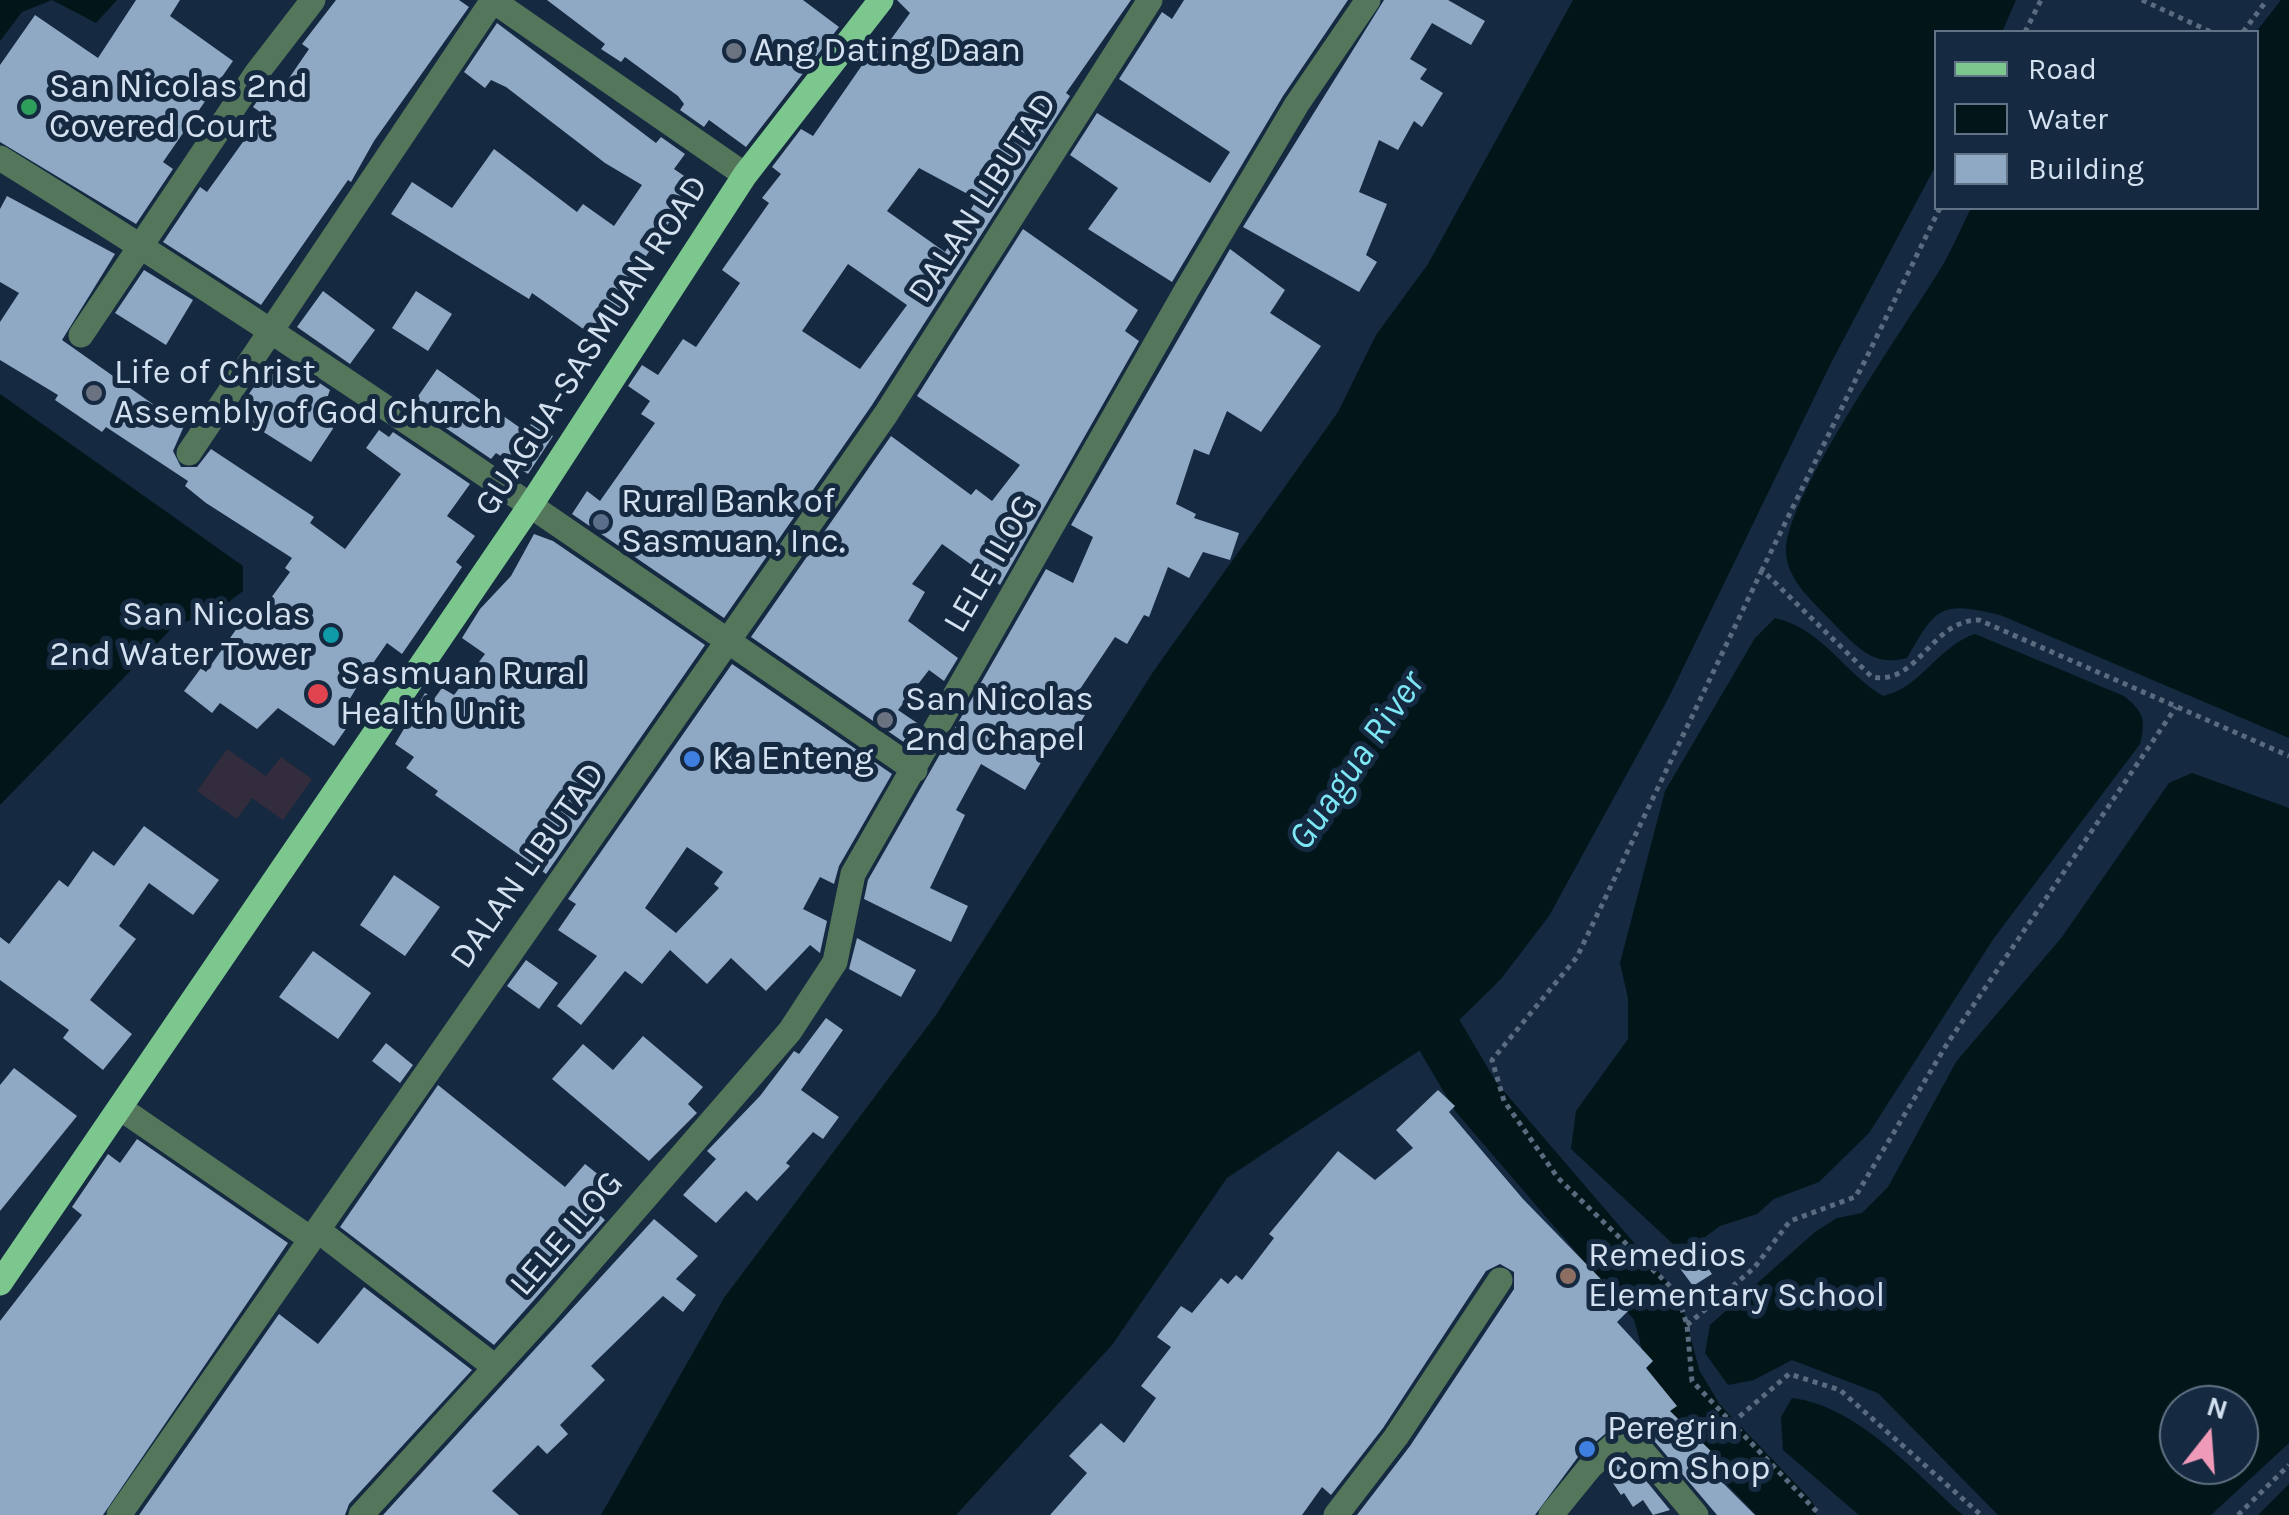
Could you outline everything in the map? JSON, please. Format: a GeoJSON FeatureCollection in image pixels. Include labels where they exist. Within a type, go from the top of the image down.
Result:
{"type":"FeatureCollection","features":[{"type":"Feature","properties":{"kind":"main road","name":"GUAGUA-SASMUAN ROAD"},"geometry":{"type":"LineString","coordinates":[[0,1283],[532,503],[745,175],[880,0]]}},
{"type":"Feature","properties":{"kind":"street"},"geometry":{"type":"LineString","coordinates":[[80,335],[256,74],[312,0]]}},
{"type":"Feature","properties":{"kind":"street"},"geometry":{"type":"LineString","coordinates":[[189,453],[493,0],[745,175]]}},
{"type":"Feature","properties":{"kind":"street","name":"DALAN LIBUTAD"},"geometry":{"type":"LineString","coordinates":[[119,1515],[886,414],[1150,0]]}},
{"type":"Feature","properties":{"kind":"street","name":"LELE ILOG"},"geometry":{"type":"LineString","coordinates":[[362,1515],[790,1031],[835,962],[853,874],[1186,291],[1297,104],[1368,0]]}},
{"type":"Feature","properties":{"kind":"street"},"geometry":{"type":"LineString","coordinates":[[0,158],[141,245],[532,503],[915,770]]}},
{"type":"Feature","properties":{"kind":"street"},"geometry":{"type":"LineString","coordinates":[[120,1108],[315,1235],[495,1367]]}},
{"type":"Feature","properties":{"kind":"street"},"geometry":{"type":"LineString","coordinates":[[1336,1515],[1396,1437],[1500,1280]]}},
{"type":"Feature","properties":{"kind":"street"},"geometry":{"type":"LineString","coordinates":[[1552,1515],[1590,1466],[1627,1433],[1696,1515]]}},
{"type":"Feature","properties":{"kind":"path"},"geometry":{"type":"LineString","coordinates":[[2026,30],[2041,0]]}},
{"type":"Feature","properties":{"kind":"path"},"geometry":{"type":"LineString","coordinates":[[2142,0],[2207,30]]}},
{"type":"Feature","properties":{"kind":"path"},"geometry":{"type":"LineString","coordinates":[[2244,30],[2267,0]]}},
{"type":"Feature","properties":{"kind":"path"},"geometry":{"type":"LineString","coordinates":[[1820,1515],[1692,1381],[1687,1324],[1677,1293],[1558,1178],[1504,1101],[1492,1060],[1578,957],[1939,210]]}},
{"type":"Feature","properties":{"kind":"path"},"geometry":{"type":"LineString","coordinates":[[1762,570],[1872,677],[1887,680],[1902,674],[1943,631],[1960,620],[1979,620],[2289,756]]}},
{"type":"Feature","properties":{"kind":"path"},"geometry":{"type":"LineString","coordinates":[[1687,1324],[1754,1268],[1790,1222],[1854,1197],[1947,1044],[2176,707]]}},
{"type":"Feature","properties":{"kind":"path"},"geometry":{"type":"LineString","coordinates":[[1732,1423],[1788,1374],[1840,1390],[1980,1515]]}},
{"type":"Feature","properties":{"kind":"path"},"geometry":{"type":"LineString","coordinates":[[2238,1515],[2289,1466]]}},
{"type":"Feature","properties":{"kind":"shaded area"},"geometry":{"type":"Polygon","coordinates":[[[227,749],[266,776],[281,757],[312,779],[283,820],[252,798],[237,819],[197,791],[227,749]]]}},
{"type":"Feature","properties":{"kind":"water"},"geometry":{"type":"Polygon","coordinates":[[[0,0],[52,0],[22,12],[0,41],[0,0]]]}},
{"type":"Feature","properties":{"kind":"water"},"geometry":{"type":"Polygon","coordinates":[[[52,0],[117,0],[96,23],[52,0]]]}},
{"type":"Feature","properties":{"kind":"water","name":"Guagua River"},"geometry":{"type":"Polygon","coordinates":[[[1573,0],[2016,0],[2003,30],[1934,30],[1934,169],[1832,361],[1668,699],[1549,916],[1501,979],[1446,1033],[1227,1178],[1112,1345],[956,1515],[601,1515],[724,1298],[936,1015],[1153,672],[1338,412],[1376,335],[1428,264],[1573,0]]]}},
{"type":"Feature","properties":{"kind":"water"},"geometry":{"type":"Polygon","coordinates":[[[2281,0],[2289,0],[2289,738],[2000,615],[1980,611],[1964,608],[1942,612],[1926,627],[1907,658],[1885,660],[1867,654],[1797,583],[1786,552],[1791,527],[1826,452],[1944,263],[1970,210],[2259,210],[2258,30],[2281,0]]]}},
{"type":"Feature","properties":{"kind":"water"},"geometry":{"type":"Polygon","coordinates":[[[0,394],[243,566],[243,591],[222,607],[173,627],[0,805],[0,394]]]}},
{"type":"Feature","properties":{"kind":"water"},"geometry":{"type":"Polygon","coordinates":[[[1775,618],[1820,641],[1883,696],[1908,685],[1950,648],[1975,634],[2124,696],[2142,717],[2142,736],[2140,744],[1994,938],[1869,1133],[1819,1182],[1774,1199],[1757,1214],[1720,1226],[1697,1243],[1673,1244],[1571,1149],[1576,1111],[1628,1039],[1628,998],[1620,963],[1665,791],[1755,638],[1775,618]]]}},
{"type":"Feature","properties":{"kind":"water"},"geometry":{"type":"Polygon","coordinates":[[[2192,773],[2289,808],[2289,1443],[2259,1471],[2259,1385],[2159,1385],[2159,1485],[2244,1485],[2211,1515],[1998,1515],[1878,1393],[1792,1360],[1754,1380],[1728,1385],[1705,1353],[1710,1325],[1815,1232],[1837,1218],[1862,1213],[1888,1187],[1956,1062],[2062,937],[2169,783],[2192,773]]]}},
{"type":"Feature","properties":{"kind":"water"},"geometry":{"type":"Polygon","coordinates":[[[1792,1398],[1817,1404],[1863,1428],[1963,1515],[1859,1515],[1783,1450],[1781,1417],[1792,1398]]]}},
{"type":"Feature","properties":{"kind":"water"},"geometry":{"type":"Polygon","coordinates":[[[2289,1484],[2289,1515],[2258,1515],[2289,1484]]]}},
{"type":"Feature","properties":{"kind":"building"},"geometry":{"type":"Polygon","coordinates":[[[136,0],[180,0],[170,16],[233,61],[163,162],[173,169],[136,224],[0,142],[0,65],[35,15],[98,58],[136,0]]]}},
{"type":"Feature","properties":{"kind":"building"},"geometry":{"type":"Polygon","coordinates":[[[336,0],[459,0],[469,7],[374,141],[351,182],[348,180],[261,305],[163,242],[200,187],[207,192],[263,114],[253,107],[275,76],[285,84],[309,49],[302,44],[336,0]]]}},
{"type":"Feature","properties":{"kind":"building"},"geometry":{"type":"Polygon","coordinates":[[[547,0],[803,0],[839,27],[746,147],[709,120],[704,127],[680,110],[684,104],[678,96],[625,57],[621,62],[601,49],[605,44],[547,0]]]}},
{"type":"Feature","properties":{"kind":"building"},"geometry":{"type":"Polygon","coordinates":[[[897,0],[1131,0],[1066,93],[1070,96],[872,405],[724,618],[572,514],[587,491],[600,501],[655,423],[641,414],[650,401],[628,386],[642,365],[658,375],[683,339],[696,347],[740,283],[722,270],[769,203],[762,198],[781,174],[772,167],[801,129],[813,136],[874,48],[881,53],[910,13],[897,0]],[[919,168],[887,211],[945,252],[977,199],[919,168]],[[848,264],[802,331],[860,369],[907,305],[848,264]]]}},
{"type":"Feature","properties":{"kind":"building"},"geometry":{"type":"Polygon","coordinates":[[[1184,0],[1348,0],[1283,96],[1172,282],[1088,229],[1118,188],[1070,155],[1097,113],[1210,183],[1230,152],[1119,79],[1162,12],[1172,19],[1184,0]]]}},
{"type":"Feature","properties":{"kind":"building"},"geometry":{"type":"Polygon","coordinates":[[[1384,0],[1448,0],[1485,21],[1471,45],[1432,23],[1410,59],[1427,69],[1420,79],[1443,93],[1422,127],[1414,121],[1398,150],[1379,140],[1359,192],[1387,204],[1366,255],[1377,262],[1359,292],[1243,227],[1384,0]]]}},
{"type":"Feature","properties":{"kind":"building"},"geometry":{"type":"Polygon","coordinates":[[[497,23],[656,143],[661,137],[685,154],[674,169],[696,184],[614,302],[622,308],[599,340],[532,293],[529,299],[391,214],[412,182],[452,208],[494,149],[577,212],[583,204],[614,226],[642,185],[605,163],[506,87],[491,80],[485,88],[464,72],[497,23]]]}},
{"type":"Feature","properties":{"kind":"building"},"geometry":{"type":"Polygon","coordinates":[[[7,196],[115,254],[62,340],[184,426],[173,451],[181,467],[197,467],[211,449],[314,517],[310,523],[345,549],[401,474],[366,448],[379,430],[389,437],[393,432],[470,484],[447,516],[475,536],[456,562],[462,567],[402,654],[387,643],[340,715],[350,723],[334,746],[278,708],[257,729],[220,703],[212,713],[184,691],[201,668],[206,672],[252,607],[260,613],[290,572],[285,568],[292,558],[206,503],[185,486],[188,481],[106,427],[102,432],[55,400],[58,395],[0,360],[0,322],[19,293],[0,282],[0,209],[7,196]]]}},
{"type":"Feature","properties":{"kind":"building"},"geometry":{"type":"Polygon","coordinates":[[[1023,229],[1138,310],[1125,331],[1139,341],[1000,585],[942,544],[912,584],[925,592],[908,621],[958,658],[944,681],[929,670],[898,710],[920,725],[908,745],[751,637],[891,436],[971,495],[976,489],[992,501],[1020,465],[917,396],[1023,229]]]}},
{"type":"Feature","properties":{"kind":"building"},"geometry":{"type":"Polygon","coordinates":[[[1230,249],[1285,290],[1270,313],[1321,346],[1261,432],[1227,411],[1209,455],[1194,449],[1176,504],[1196,514],[1194,518],[1239,533],[1230,560],[1203,552],[1189,578],[1168,567],[1149,617],[1144,615],[1127,644],[1115,637],[1072,701],[1088,710],[1074,733],[1068,730],[1056,750],[1050,747],[1025,790],[981,764],[956,810],[965,815],[930,888],[968,906],[951,942],[864,899],[868,880],[1046,569],[1073,583],[1093,537],[1071,525],[1230,249]]]}},
{"type":"Feature","properties":{"kind":"building"},"geometry":{"type":"Polygon","coordinates":[[[144,270],[193,300],[166,345],[115,313],[144,270]]]}},
{"type":"Feature","properties":{"kind":"building"},"geometry":{"type":"Polygon","coordinates":[[[323,291],[375,330],[350,364],[297,327],[323,291]]]}},
{"type":"Feature","properties":{"kind":"building"},"geometry":{"type":"Polygon","coordinates":[[[416,291],[452,314],[428,351],[392,328],[416,291]]]}},
{"type":"Feature","properties":{"kind":"building"},"geometry":{"type":"Polygon","coordinates":[[[269,365],[300,385],[306,374],[330,390],[325,404],[342,415],[311,462],[235,414],[269,365]]]}},
{"type":"Feature","properties":{"kind":"building"},"geometry":{"type":"Polygon","coordinates":[[[437,369],[526,432],[532,422],[553,436],[528,474],[496,453],[491,459],[412,405],[437,369]]]}},
{"type":"Feature","properties":{"kind":"building"},"geometry":{"type":"Polygon","coordinates":[[[534,534],[553,541],[705,645],[546,874],[435,795],[438,791],[406,768],[414,757],[395,744],[425,693],[434,699],[442,688],[454,695],[485,654],[462,638],[480,609],[511,576],[534,534]]]}},
{"type":"Feature","properties":{"kind":"building"},"geometry":{"type":"Polygon","coordinates":[[[732,664],[892,774],[839,866],[834,884],[820,877],[803,909],[827,921],[820,953],[810,945],[766,991],[731,958],[707,984],[670,950],[642,984],[625,971],[581,1025],[557,1006],[597,956],[558,930],[576,904],[568,899],[732,664]],[[687,847],[645,908],[676,933],[719,888],[714,884],[723,872],[687,847]]]}},
{"type":"Feature","properties":{"kind":"building"},"geometry":{"type":"Polygon","coordinates":[[[144,826],[219,880],[193,915],[149,883],[119,926],[136,939],[90,1000],[132,1034],[103,1070],[63,1038],[69,1030],[0,980],[0,937],[9,944],[59,880],[68,887],[93,851],[114,866],[144,826]]]}},
{"type":"Feature","properties":{"kind":"building"},"geometry":{"type":"Polygon","coordinates":[[[394,875],[440,907],[405,956],[360,925],[394,875]]]}},
{"type":"Feature","properties":{"kind":"building"},"geometry":{"type":"Polygon","coordinates":[[[857,938],[916,970],[901,997],[849,969],[857,938]]]}},
{"type":"Feature","properties":{"kind":"building"},"geometry":{"type":"Polygon","coordinates":[[[313,951],[371,993],[338,1039],[279,997],[313,951]]]}},
{"type":"Feature","properties":{"kind":"building"},"geometry":{"type":"Polygon","coordinates":[[[526,960],[558,983],[539,1009],[507,986],[526,960]]]}},
{"type":"Feature","properties":{"kind":"building"},"geometry":{"type":"Polygon","coordinates":[[[826,1018],[843,1030],[801,1090],[839,1117],[823,1139],[813,1132],[786,1163],[790,1166],[757,1201],[746,1191],[716,1223],[683,1195],[716,1159],[707,1151],[760,1096],[794,1051],[799,1054],[826,1018]]]}},
{"type":"Feature","properties":{"kind":"building"},"geometry":{"type":"Polygon","coordinates":[[[643,1036],[703,1087],[688,1104],[697,1113],[649,1161],[552,1079],[583,1044],[613,1070],[643,1036]]]}},
{"type":"Feature","properties":{"kind":"building"},"geometry":{"type":"Polygon","coordinates":[[[386,1043],[413,1065],[400,1083],[372,1061],[386,1043]]]}},
{"type":"Feature","properties":{"kind":"building"},"geometry":{"type":"Polygon","coordinates":[[[14,1068],[77,1116],[0,1211],[0,1085],[14,1068]]]}},
{"type":"Feature","properties":{"kind":"building"},"geometry":{"type":"Polygon","coordinates":[[[438,1085],[565,1187],[585,1164],[609,1183],[590,1206],[605,1220],[494,1345],[340,1227],[438,1085]]]}},
{"type":"Feature","properties":{"kind":"building"},"geometry":{"type":"Polygon","coordinates":[[[1438,1090],[1455,1106],[1449,1112],[1523,1199],[1630,1309],[1617,1322],[1653,1361],[1646,1368],[1677,1406],[1670,1411],[1719,1459],[1709,1469],[1755,1515],[1717,1515],[1639,1423],[1625,1417],[1578,1457],[1535,1515],[1357,1515],[1410,1446],[1514,1289],[1514,1272],[1500,1264],[1486,1271],[1383,1428],[1331,1495],[1322,1487],[1302,1515],[1050,1515],[1087,1473],[1069,1456],[1101,1423],[1124,1443],[1156,1398],[1141,1386],[1171,1347],[1157,1337],[1181,1306],[1192,1313],[1221,1278],[1228,1284],[1236,1275],[1242,1280],[1274,1238],[1269,1234],[1338,1151],[1375,1180],[1413,1148],[1396,1130],[1438,1090]]]}},
{"type":"Feature","properties":{"kind":"building"},"geometry":{"type":"Polygon","coordinates":[[[137,1139],[288,1243],[103,1515],[0,1515],[0,1321],[82,1215],[72,1207],[108,1154],[120,1163],[137,1139]]]}},
{"type":"Feature","properties":{"kind":"building"},"geometry":{"type":"Polygon","coordinates":[[[654,1219],[698,1256],[676,1279],[696,1295],[683,1312],[663,1296],[591,1366],[605,1380],[560,1425],[568,1434],[547,1454],[538,1445],[492,1491],[519,1515],[383,1515],[654,1219]]]}},
{"type":"Feature","properties":{"kind":"building"},"geometry":{"type":"Polygon","coordinates":[[[1698,1254],[1712,1274],[1693,1286],[1679,1267],[1698,1254]]]}},
{"type":"Feature","properties":{"kind":"building"},"geometry":{"type":"Polygon","coordinates":[[[364,1287],[472,1370],[349,1504],[345,1515],[139,1515],[279,1314],[318,1344],[364,1287]]]}},
{"type":"Feature","properties":{"kind":"building"},"geometry":{"type":"Polygon","coordinates":[[[1626,1456],[1670,1510],[1653,1515],[1643,1500],[1633,1507],[1624,1493],[1621,1495],[1607,1474],[1626,1456]]]}},
{"type":"Feature","properties":{"kind":"waterway"},"geometry":{"type":"LineString","coordinates":[[1405,977],[1476,1097],[1657,1308],[1676,1380],[1700,1420],[1791,1515]]}},
{"type":"Feature","properties":{"kind":"place","name":"Ang Dating Daan"},"geometry":{"type":"Point","coordinates":[734,51]}},
{"type":"Feature","properties":{"kind":"place","name":"San Nicolas 2nd Covered Court"},"geometry":{"type":"Point","coordinates":[29,107]}},
{"type":"Feature","properties":{"kind":"place","name":"Life of Christ Assembly of God Church"},"geometry":{"type":"Point","coordinates":[94,393]}},
{"type":"Feature","properties":{"kind":"place","name":"Rural Bank of Sasmuan, Inc."},"geometry":{"type":"Point","coordinates":[601,522]}},
{"type":"Feature","properties":{"kind":"place","name":"San Nicolas 2nd Water Tower"},"geometry":{"type":"Point","coordinates":[331,635]}},
{"type":"Feature","properties":{"kind":"place","name":"Sasmuan Rural Health Unit"},"geometry":{"type":"Point","coordinates":[318,694]}},
{"type":"Feature","properties":{"kind":"place","name":"San Nicolas 2nd Chapel"},"geometry":{"type":"Point","coordinates":[885,720]}},
{"type":"Feature","properties":{"kind":"place","name":"Ka Enteng"},"geometry":{"type":"Point","coordinates":[692,759]}},
{"type":"Feature","properties":{"kind":"place","name":"Remedios Elementary School"},"geometry":{"type":"Point","coordinates":[1568,1276]}},
{"type":"Feature","properties":{"kind":"place","name":"Peregrin Com Shop"},"geometry":{"type":"Point","coordinates":[1587,1449]}}]}
